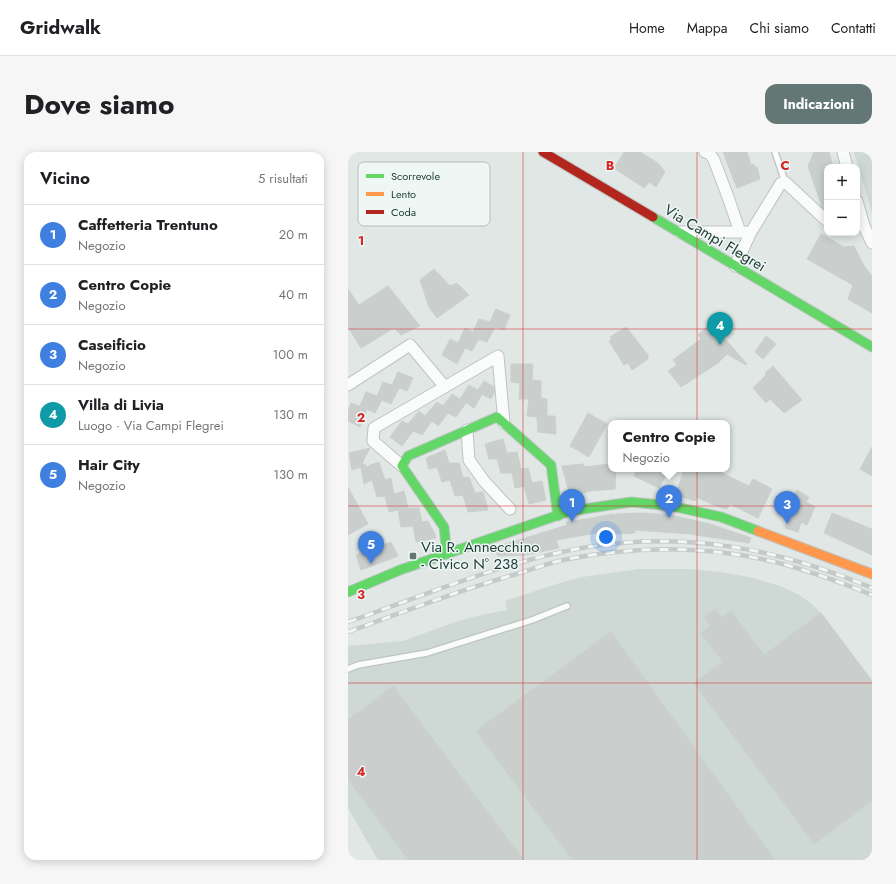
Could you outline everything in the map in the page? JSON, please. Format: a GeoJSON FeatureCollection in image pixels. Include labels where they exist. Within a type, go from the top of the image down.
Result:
{"type":"FeatureCollection","features":[{"type":"Feature","properties":{"kind":"street","name":"Via Campi Flegrei"},"geometry":{"type":"LineString","coordinates":[[543,152],[872,347]]}},
{"type":"Feature","properties":{"kind":"street"},"geometry":{"type":"LineString","coordinates":[[704,152],[710,154],[714,160],[728,197],[745,232]]}},
{"type":"Feature","properties":{"kind":"street"},"geometry":{"type":"LineString","coordinates":[[843,152],[847,164]]}},
{"type":"Feature","properties":{"kind":"street"},"geometry":{"type":"LineString","coordinates":[[735,266],[745,232],[781,183],[785,182],[824,218]]}},
{"type":"Feature","properties":{"kind":"street"},"geometry":{"type":"LineString","coordinates":[[861,226],[872,243]]}},
{"type":"Feature","properties":{"kind":"street"},"geometry":{"type":"LineString","coordinates":[[678,232],[745,232]]}},
{"type":"Feature","properties":{"kind":"street"},"geometry":{"type":"LineString","coordinates":[[348,385],[410,345],[445,387]]}},
{"type":"Feature","properties":{"kind":"street"},"geometry":{"type":"LineString","coordinates":[[447,554],[444,527],[402,466],[373,441],[374,428],[498,356],[504,423]]}},
{"type":"Feature","properties":{"kind":"street"},"geometry":{"type":"LineString","coordinates":[[402,466],[408,456],[497,417],[551,465],[558,516]]}},
{"type":"Feature","properties":{"kind":"street"},"geometry":{"type":"LineString","coordinates":[[467,430],[469,460],[484,481],[510,509]]}},
{"type":"Feature","properties":{"kind":"street"},"geometry":{"type":"LineString","coordinates":[[348,592],[400,570],[570,511],[631,502],[672,506],[721,517],[872,574]]}},
{"type":"Feature","properties":{"kind":"lane"},"geometry":{"type":"LineString","coordinates":[[775,152],[785,182]]}},
{"type":"Feature","properties":{"kind":"lane"},"geometry":{"type":"LineString","coordinates":[[348,668],[427,653],[532,620],[567,606]]}},
{"type":"Feature","properties":{"kind":"shaded area"},"geometry":{"type":"Polygon","coordinates":[[[854,152],[872,152],[872,213],[860,172],[860,164],[858,164],[854,152]]]}},
{"type":"Feature","properties":{"kind":"shaded area"},"geometry":{"type":"Polygon","coordinates":[[[639,569],[691,569],[749,577],[780,586],[799,595],[811,603],[821,613],[872,681],[872,860],[378,860],[348,808],[348,646],[403,641],[452,623],[476,616],[507,610],[505,601],[563,582],[582,577],[639,569]]]}},
{"type":"Feature","properties":{"kind":"building"},"geometry":{"type":"Polygon","coordinates":[[[624,152],[640,152],[658,163],[665,172],[656,187],[649,182],[644,188],[614,168],[624,152]]]}},
{"type":"Feature","properties":{"kind":"building"},"geometry":{"type":"Polygon","coordinates":[[[723,152],[747,152],[751,165],[754,164],[756,168],[757,167],[760,179],[737,188],[723,152]]]}},
{"type":"Feature","properties":{"kind":"building"},"geometry":{"type":"Polygon","coordinates":[[[814,152],[829,152],[832,164],[824,164],[824,209],[822,207],[808,166],[814,152]]]}},
{"type":"Feature","properties":{"kind":"building"},"geometry":{"type":"Polygon","coordinates":[[[821,234],[844,247],[854,246],[864,266],[872,276],[872,313],[848,299],[853,285],[807,259],[821,234]]]}},
{"type":"Feature","properties":{"kind":"building"},"geometry":{"type":"Polygon","coordinates":[[[434,269],[450,286],[457,283],[469,295],[437,318],[429,307],[420,280],[434,269]]]}},
{"type":"Feature","properties":{"kind":"building"},"geometry":{"type":"Polygon","coordinates":[[[388,286],[420,326],[401,335],[394,328],[361,348],[348,327],[348,289],[359,305],[388,286]]]}},
{"type":"Feature","properties":{"kind":"building"},"geometry":{"type":"Polygon","coordinates":[[[496,309],[510,315],[504,330],[495,327],[487,342],[479,339],[472,351],[465,348],[457,364],[442,355],[450,339],[458,343],[465,328],[473,332],[479,319],[490,322],[496,309]]]}},
{"type":"Feature","properties":{"kind":"building"},"geometry":{"type":"Polygon","coordinates":[[[711,323],[747,364],[746,365],[727,354],[718,363],[681,387],[668,371],[677,365],[673,360],[701,339],[698,335],[711,323]]]}},
{"type":"Feature","properties":{"kind":"building"},"geometry":{"type":"Polygon","coordinates":[[[626,327],[648,355],[648,359],[632,370],[628,363],[624,365],[609,341],[612,339],[610,337],[626,327]]]}},
{"type":"Feature","properties":{"kind":"building"},"geometry":{"type":"Polygon","coordinates":[[[766,336],[776,344],[763,359],[755,352],[766,336]]]}},
{"type":"Feature","properties":{"kind":"building"},"geometry":{"type":"Polygon","coordinates":[[[511,364],[533,364],[532,380],[541,381],[541,398],[547,399],[547,416],[555,416],[556,434],[538,432],[537,417],[527,416],[529,399],[519,399],[520,383],[511,382],[511,364]]]}},
{"type":"Feature","properties":{"kind":"building"},"geometry":{"type":"Polygon","coordinates":[[[773,366],[802,400],[784,413],[770,399],[766,403],[753,388],[766,375],[765,373],[773,366]]]}},
{"type":"Feature","properties":{"kind":"building"},"geometry":{"type":"Polygon","coordinates":[[[398,372],[413,378],[407,391],[399,388],[391,404],[382,400],[375,413],[360,406],[366,392],[377,396],[383,382],[392,385],[398,372]]]}},
{"type":"Feature","properties":{"kind":"building"},"geometry":{"type":"Polygon","coordinates":[[[484,381],[494,387],[494,393],[491,399],[482,394],[474,408],[460,399],[469,385],[478,390],[484,381]]]}},
{"type":"Feature","properties":{"kind":"building"},"geometry":{"type":"Polygon","coordinates":[[[452,394],[466,403],[456,417],[448,413],[438,426],[432,421],[422,435],[413,431],[402,446],[390,437],[402,421],[408,424],[419,411],[425,416],[437,402],[443,406],[452,394]]]}},
{"type":"Feature","properties":{"kind":"building"},"geometry":{"type":"Polygon","coordinates":[[[351,403],[367,409],[360,427],[348,421],[348,412],[351,403]]]}},
{"type":"Feature","properties":{"kind":"building"},"geometry":{"type":"Polygon","coordinates":[[[588,413],[607,424],[589,457],[570,446],[588,413]]]}},
{"type":"Feature","properties":{"kind":"building"},"geometry":{"type":"Polygon","coordinates":[[[503,439],[507,453],[517,452],[521,469],[528,468],[532,483],[542,481],[546,500],[529,504],[524,486],[515,488],[512,473],[501,473],[497,459],[489,459],[485,444],[503,439]]]}},
{"type":"Feature","properties":{"kind":"building"},"geometry":{"type":"Polygon","coordinates":[[[872,447],[872,476],[860,469],[872,447]]]}},
{"type":"Feature","properties":{"kind":"building"},"geometry":{"type":"Polygon","coordinates":[[[370,448],[362,463],[368,467],[379,462],[385,480],[391,478],[394,494],[404,491],[408,508],[419,508],[422,522],[428,521],[436,538],[416,542],[413,526],[401,527],[398,510],[389,512],[385,496],[377,497],[372,480],[364,484],[361,467],[352,470],[349,453],[370,448]]]}},
{"type":"Feature","properties":{"kind":"building"},"geometry":{"type":"Polygon","coordinates":[[[445,450],[449,463],[459,463],[463,478],[469,477],[475,493],[483,492],[488,510],[468,512],[463,495],[455,496],[450,480],[442,482],[437,467],[429,469],[426,458],[445,450]]]}},
{"type":"Feature","properties":{"kind":"building"},"geometry":{"type":"Polygon","coordinates":[[[584,464],[583,467],[608,464],[608,472],[616,472],[615,489],[590,491],[570,496],[562,466],[584,464]]]}},
{"type":"Feature","properties":{"kind":"building"},"geometry":{"type":"Polygon","coordinates":[[[636,472],[667,472],[659,488],[634,476],[636,472]]]}},
{"type":"Feature","properties":{"kind":"building"},"geometry":{"type":"Polygon","coordinates":[[[683,472],[720,472],[749,486],[753,479],[772,489],[758,518],[730,504],[727,509],[696,497],[695,501],[676,495],[683,472]]]}},
{"type":"Feature","properties":{"kind":"building"},"geometry":{"type":"Polygon","coordinates":[[[348,487],[368,524],[348,535],[348,487]]]}},
{"type":"Feature","properties":{"kind":"building"},"geometry":{"type":"Polygon","coordinates":[[[797,490],[809,497],[806,502],[815,507],[807,525],[801,522],[798,532],[785,528],[792,506],[787,502],[791,494],[794,495],[797,490]]]}},
{"type":"Feature","properties":{"kind":"building"},"geometry":{"type":"Polygon","coordinates":[[[641,513],[670,515],[710,524],[751,538],[749,543],[690,534],[635,530],[635,533],[615,534],[614,530],[556,540],[559,548],[526,555],[498,556],[493,548],[567,525],[566,522],[614,514],[613,518],[616,514],[641,513]]]}},
{"type":"Feature","properties":{"kind":"building"},"geometry":{"type":"Polygon","coordinates":[[[832,513],[872,529],[872,555],[824,533],[832,513]]]}},
{"type":"Feature","properties":{"kind":"building"},"geometry":{"type":"Polygon","coordinates":[[[391,542],[398,556],[361,570],[356,555],[391,542]]]}},
{"type":"Feature","properties":{"kind":"building"},"geometry":{"type":"Polygon","coordinates":[[[715,609],[722,618],[731,611],[764,655],[821,613],[872,681],[872,801],[814,844],[694,683],[723,662],[701,633],[711,626],[704,617],[715,609]]]}},
{"type":"Feature","properties":{"kind":"building"},"geometry":{"type":"Polygon","coordinates":[[[611,632],[775,860],[573,860],[476,731],[611,632]]]}},
{"type":"Feature","properties":{"kind":"building"},"geometry":{"type":"Polygon","coordinates":[[[393,686],[524,860],[409,860],[348,779],[348,720],[393,686]]]}},
{"type":"Feature","properties":{"kind":"railway"},"geometry":{"type":"LineString","coordinates":[[348,622],[467,579],[528,560],[588,547],[625,543],[661,541],[733,547],[803,563],[837,574],[872,588]]}},
{"type":"Feature","properties":{"kind":"railway"},"geometry":{"type":"LineString","coordinates":[[348,632],[451,595],[550,563],[591,555],[648,550],[705,551],[762,559],[811,572],[872,595]]}},
{"type":"Feature","properties":{"kind":"traffic: fast"},"geometry":{"type":"LineString","coordinates":[[653,217],[872,347]]}},
{"type":"Feature","properties":{"kind":"traffic: fast"},"geometry":{"type":"LineString","coordinates":[[447,554],[444,527],[402,466],[408,456],[497,417],[551,465],[558,516]]}},
{"type":"Feature","properties":{"kind":"traffic: fast"},"geometry":{"type":"LineString","coordinates":[[348,592],[400,570],[570,511],[631,502],[672,506],[721,517],[758,531]]}},
{"type":"Feature","properties":{"kind":"traffic: slow"},"geometry":{"type":"LineString","coordinates":[[758,531],[872,574]]}},
{"type":"Feature","properties":{"kind":"traffic: jam"},"geometry":{"type":"LineString","coordinates":[[543,152],[653,217]]}},
{"type":"Feature","properties":{"kind":"place","name":"Villa di Livia"},"geometry":{"type":"Point","coordinates":[720,345]}},
{"type":"Feature","properties":{"kind":"place","name":"Centro Copie"},"geometry":{"type":"Point","coordinates":[669,518]}},
{"type":"Feature","properties":{"kind":"place","name":"Caffetteria Trentuno"},"geometry":{"type":"Point","coordinates":[572,522]}},
{"type":"Feature","properties":{"kind":"place","name":"Caseificio"},"geometry":{"type":"Point","coordinates":[787,524]}},
{"type":"Feature","properties":{"kind":"place","name":"Via R. Annecchino - Civico N° 238"},"geometry":{"type":"Point","coordinates":[413,556]}},
{"type":"Feature","properties":{"kind":"place","name":"Hair City"},"geometry":{"type":"Point","coordinates":[371,564]}}]}
